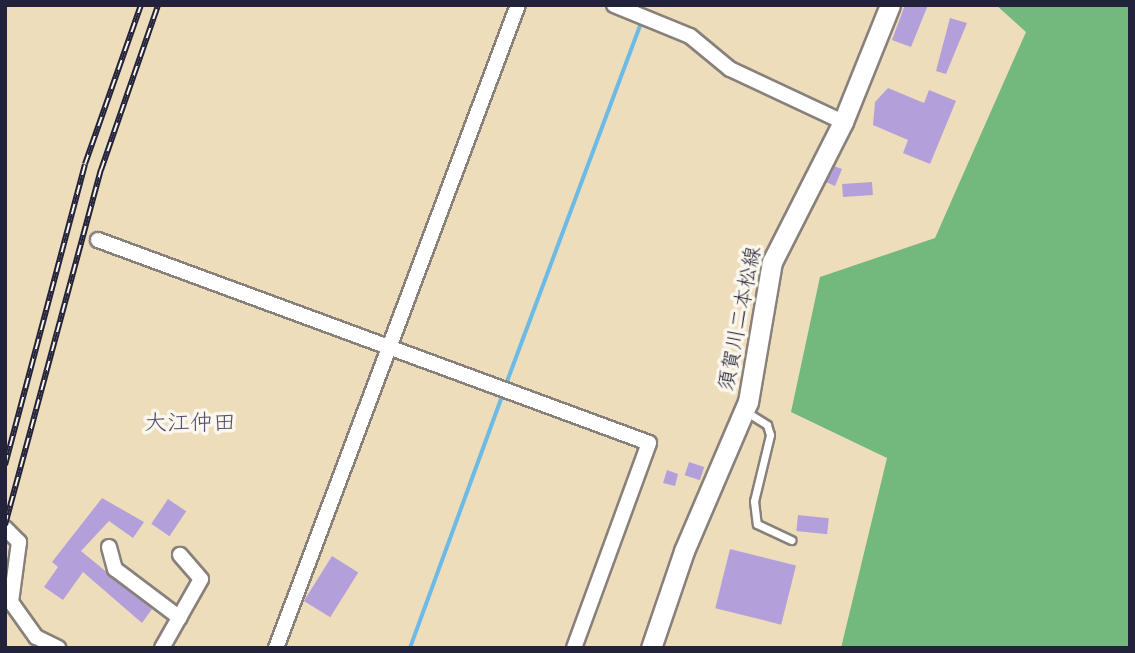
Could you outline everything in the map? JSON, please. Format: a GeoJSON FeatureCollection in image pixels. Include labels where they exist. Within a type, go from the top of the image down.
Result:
{"type":"FeatureCollection","features":[{"type":"Feature","properties":{"kind":"main road","name":"須賀川二本松線"},"geometry":{"type":"LineString","coordinates":[[651,648],[684,551],[745,411],[772,262],[843,122],[890,5]]}},
{"type":"Feature","properties":{"kind":"street"},"geometry":{"type":"LineString","coordinates":[[276,648],[518,5]]}},
{"type":"Feature","properties":{"kind":"street"},"geometry":{"type":"LineString","coordinates":[[614,5],[690,36],[730,69],[843,122]]}},
{"type":"Feature","properties":{"kind":"street"},"geometry":{"type":"LineString","coordinates":[[98,240],[649,443],[574,648]]}},
{"type":"Feature","properties":{"kind":"street"},"geometry":{"type":"LineString","coordinates":[[5,528],[19,542],[11,602],[36,637],[59,648]]}},
{"type":"Feature","properties":{"kind":"street"},"geometry":{"type":"LineString","coordinates":[[109,547],[115,569],[180,618]]}},
{"type":"Feature","properties":{"kind":"street"},"geometry":{"type":"LineString","coordinates":[[162,648],[201,579],[180,555]]}},
{"type":"Feature","properties":{"kind":"lane"},"geometry":{"type":"LineString","coordinates":[[745,411],[758,417],[770,435],[754,501],[757,524],[791,540]]}},
{"type":"Feature","properties":{"kind":"green space"},"geometry":{"type":"Polygon","coordinates":[[[996,5],[1130,5],[1130,648],[841,648],[887,458],[791,412],[820,277],[935,238],[1026,32],[996,5]]]}},
{"type":"Feature","properties":{"kind":"building"},"geometry":{"type":"Polygon","coordinates":[[[905,5],[928,5],[911,47],[892,40],[905,5]]]}},
{"type":"Feature","properties":{"kind":"building"},"geometry":{"type":"Polygon","coordinates":[[[950,18],[967,23],[946,74],[936,71],[950,18]]]}},
{"type":"Feature","properties":{"kind":"building"},"geometry":{"type":"Polygon","coordinates":[[[888,88],[924,103],[929,90],[956,101],[930,164],[903,153],[908,140],[873,125],[875,102],[888,88]]]}},
{"type":"Feature","properties":{"kind":"building"},"geometry":{"type":"Polygon","coordinates":[[[834,166],[842,169],[835,186],[826,182],[834,166]]]}},
{"type":"Feature","properties":{"kind":"building"},"geometry":{"type":"Polygon","coordinates":[[[872,182],[873,195],[843,197],[842,184],[872,182]]]}},
{"type":"Feature","properties":{"kind":"building"},"geometry":{"type":"Polygon","coordinates":[[[689,462],[704,467],[700,480],[685,475],[689,462]]]}},
{"type":"Feature","properties":{"kind":"building"},"geometry":{"type":"Polygon","coordinates":[[[667,470],[678,474],[675,486],[663,483],[667,470]]]}},
{"type":"Feature","properties":{"kind":"building"},"geometry":{"type":"Polygon","coordinates":[[[102,498],[144,522],[133,538],[109,521],[81,551],[152,609],[142,623],[83,572],[63,600],[44,587],[58,567],[52,562],[102,498]]]}},
{"type":"Feature","properties":{"kind":"building"},"geometry":{"type":"Polygon","coordinates":[[[168,499],[186,511],[169,536],[151,524],[168,499]]]}},
{"type":"Feature","properties":{"kind":"building"},"geometry":{"type":"Polygon","coordinates":[[[798,515],[829,518],[827,534],[796,531],[798,515]]]}},
{"type":"Feature","properties":{"kind":"building"},"geometry":{"type":"Polygon","coordinates":[[[730,549],[796,565],[781,625],[715,608],[730,549]]]}},
{"type":"Feature","properties":{"kind":"building"},"geometry":{"type":"Polygon","coordinates":[[[332,556],[358,572],[330,617],[304,601],[332,556]]]}},
{"type":"Feature","properties":{"kind":"waterway"},"geometry":{"type":"LineString","coordinates":[[505,387],[642,20]]}},
{"type":"Feature","properties":{"kind":"waterway"},"geometry":{"type":"LineString","coordinates":[[410,648],[503,394]]}},
{"type":"Feature","properties":{"kind":"railway"},"geometry":{"type":"LineString","coordinates":[[5,465],[85,164],[141,5]]}},
{"type":"Feature","properties":{"kind":"railway"},"geometry":{"type":"LineString","coordinates":[[5,525],[101,170],[158,5]]}},
{"type":"Feature","properties":{"kind":"district","name":"大江仲田"},"geometry":{"type":"Point","coordinates":[190,424]}}]}
